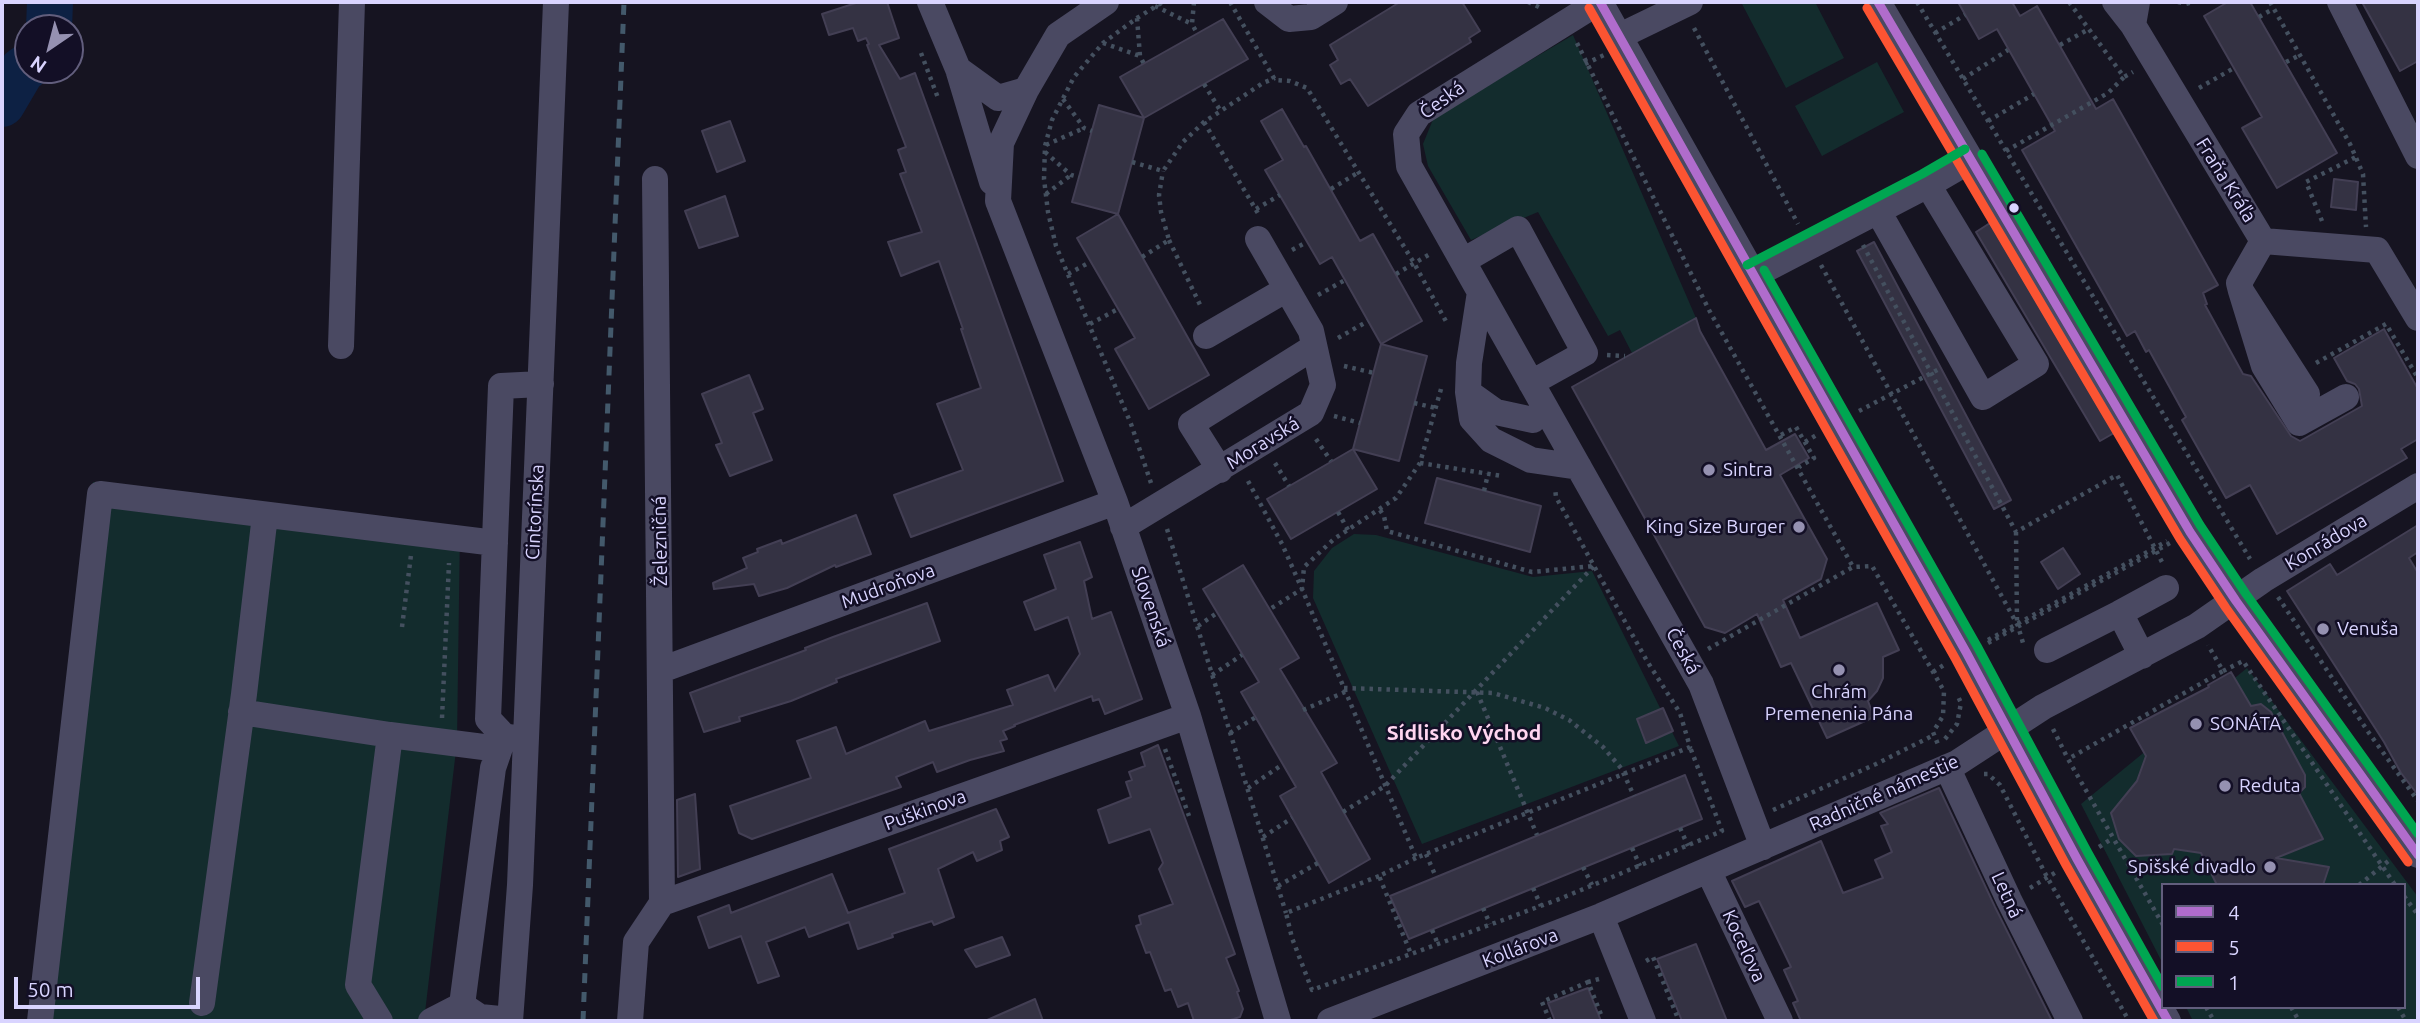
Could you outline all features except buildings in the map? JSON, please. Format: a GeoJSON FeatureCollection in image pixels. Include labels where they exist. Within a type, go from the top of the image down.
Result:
{"type":"FeatureCollection","features":[{"type":"Feature","properties":{"kind":"street"},"geometry":{"type":"LineString","coordinates":[[341,346],[352,2]]}},
{"type":"Feature","properties":{"kind":"street","name":"Cintorínska"},"geometry":{"type":"LineString","coordinates":[[510,1021],[518,921],[510,742],[541,384],[556,2]]}},
{"type":"Feature","properties":{"kind":"street","name":"Slovenská"},"geometry":{"type":"LineString","coordinates":[[930,2],[958,69],[998,201],[1124,527],[1188,716],[1278,1021]]}},
{"type":"Feature","properties":{"kind":"street","name":"Slovenská"},"geometry":{"type":"LineString","coordinates":[[998,201],[1001,143],[1026,90],[1058,35],[1106,2]]}},
{"type":"Feature","properties":{"kind":"street"},"geometry":{"type":"LineString","coordinates":[[1267,2],[1289,19],[1311,16],[1335,2]]}},
{"type":"Feature","properties":{"kind":"street"},"geometry":{"type":"LineString","coordinates":[[1600,2],[1966,652],[2161,1008]]}},
{"type":"Feature","properties":{"kind":"street","name":"Česká"},"geometry":{"type":"LineString","coordinates":[[1600,2],[1419,114],[1406,134],[1409,166],[1701,684],[1763,847]]}},
{"type":"Feature","properties":{"kind":"street"},"geometry":{"type":"LineString","coordinates":[[1878,2],[2189,529],[2236,601],[2415,849]]}},
{"type":"Feature","properties":{"kind":"street","name":"Fraňa Kráľa"},"geometry":{"type":"LineString","coordinates":[[2115,2],[2135,13],[2153,61],[2263,241],[2367,249]]}},
{"type":"Feature","properties":{"kind":"street"},"geometry":{"type":"LineString","coordinates":[[2340,2],[2418,156]]}},
{"type":"Feature","properties":{"kind":"street"},"geometry":{"type":"LineString","coordinates":[[1620,36],[1686,4]]}},
{"type":"Feature","properties":{"kind":"street"},"geometry":{"type":"LineString","coordinates":[[958,69],[998,98],[1026,90]]}},
{"type":"Feature","properties":{"kind":"street"},"geometry":{"type":"LineString","coordinates":[[1754,276],[1971,160]]}},
{"type":"Feature","properties":{"kind":"street","name":"Železničná"},"geometry":{"type":"LineString","coordinates":[[655,179],[662,903]]}},
{"type":"Feature","properties":{"kind":"street"},"geometry":{"type":"LineString","coordinates":[[1878,211],[1983,397],[2036,364],[1928,185]]}},
{"type":"Feature","properties":{"kind":"street"},"geometry":{"type":"LineString","coordinates":[[1457,251],[1518,229],[1585,353],[1531,383]]}},
{"type":"Feature","properties":{"kind":"street","name":"Moravská"},"geometry":{"type":"LineString","coordinates":[[1124,527],[1159,506],[1232,472],[1311,413],[1322,385],[1322,345],[1311,331],[1258,239]]}},
{"type":"Feature","properties":{"kind":"street"},"geometry":{"type":"LineString","coordinates":[[2263,241],[2239,283],[2264,366],[2299,423],[2346,397]]}},
{"type":"Feature","properties":{"kind":"street"},"geometry":{"type":"LineString","coordinates":[[2367,249],[2377,250],[2418,318]]}},
{"type":"Feature","properties":{"kind":"street"},"geometry":{"type":"LineString","coordinates":[[1206,336],[1287,289]]}},
{"type":"Feature","properties":{"kind":"street"},"geometry":{"type":"LineString","coordinates":[[2241,291],[2300,385]]}},
{"type":"Feature","properties":{"kind":"street"},"geometry":{"type":"LineString","coordinates":[[1480,292],[1469,363],[1468,392],[1472,419],[1491,440],[1531,460],[1579,467]]}},
{"type":"Feature","properties":{"kind":"street"},"geometry":{"type":"LineString","coordinates":[[1232,472],[1191,424],[1322,345]]}},
{"type":"Feature","properties":{"kind":"street"},"geometry":{"type":"LineString","coordinates":[[510,742],[488,719],[501,386],[541,384]]}},
{"type":"Feature","properties":{"kind":"street"},"geometry":{"type":"LineString","coordinates":[[1468,392],[1496,412],[1533,420]]}},
{"type":"Feature","properties":{"kind":"street","name":"Konrádova"},"geometry":{"type":"LineString","coordinates":[[2236,601],[2263,580],[2418,486]]}},
{"type":"Feature","properties":{"kind":"street"},"geometry":{"type":"LineString","coordinates":[[40,1021],[100,494],[495,543]]}},
{"type":"Feature","properties":{"kind":"street","name":"Mudroňova"},"geometry":{"type":"LineString","coordinates":[[661,670],[1115,502]]}},
{"type":"Feature","properties":{"kind":"street"},"geometry":{"type":"LineString","coordinates":[[202,1003],[242,712],[265,515]]}},
{"type":"Feature","properties":{"kind":"street"},"geometry":{"type":"LineString","coordinates":[[2036,650],[2120,613],[2167,580]]}},
{"type":"Feature","properties":{"kind":"street","name":"Radničné námestie"},"geometry":{"type":"LineString","coordinates":[[1708,870],[1957,763],[2043,707],[2197,626],[2236,601]]}},
{"type":"Feature","properties":{"kind":"street"},"geometry":{"type":"LineString","coordinates":[[2120,613],[2142,656]]}},
{"type":"Feature","properties":{"kind":"street"},"geometry":{"type":"LineString","coordinates":[[242,712],[441,742],[510,742]]}},
{"type":"Feature","properties":{"kind":"street","name":"Puškinova"},"geometry":{"type":"LineString","coordinates":[[662,903],[1188,716]]}},
{"type":"Feature","properties":{"kind":"street"},"geometry":{"type":"LineString","coordinates":[[380,1021],[358,985],[390,735]]}},
{"type":"Feature","properties":{"kind":"street"},"geometry":{"type":"LineString","coordinates":[[462,1005],[492,768],[510,742]]}},
{"type":"Feature","properties":{"kind":"street","name":"Letná"},"geometry":{"type":"LineString","coordinates":[[1947,767],[2009,900],[2070,1021]]}},
{"type":"Feature","properties":{"kind":"street","name":"Kollárova"},"geometry":{"type":"LineString","coordinates":[[1330,1021],[1601,916],[1708,870]]}},
{"type":"Feature","properties":{"kind":"street","name":"Koceľova"},"geometry":{"type":"LineString","coordinates":[[1708,870],[1780,1021]]}},
{"type":"Feature","properties":{"kind":"street"},"geometry":{"type":"LineString","coordinates":[[630,1021],[636,942],[662,903]]}},
{"type":"Feature","properties":{"kind":"street"},"geometry":{"type":"LineString","coordinates":[[1601,916],[1643,1021]]}},
{"type":"Feature","properties":{"kind":"street"},"geometry":{"type":"LineString","coordinates":[[462,1005],[480,1017],[510,1021]]}},
{"type":"Feature","properties":{"kind":"street"},"geometry":{"type":"LineString","coordinates":[[431,1021],[462,1005]]}},
{"type":"Feature","properties":{"kind":"path"},"geometry":{"type":"LineString","coordinates":[[1163,2],[1103,43],[1074,77],[1062,98],[1052,120],[1045,149],[1048,212],[1056,246],[1131,424],[1159,506],[1292,938],[1312,990],[1592,886],[1752,820],[1934,735]]}},
{"type":"Feature","properties":{"kind":"path"},"geometry":{"type":"LineString","coordinates":[[1194,2],[1192,24],[1197,33]]}},
{"type":"Feature","properties":{"kind":"path"},"geometry":{"type":"LineString","coordinates":[[1230,2],[1275,78]]}},
{"type":"Feature","properties":{"kind":"path"},"geometry":{"type":"LineString","coordinates":[[1917,2],[2263,580],[2300,627],[2369,733],[2418,801]]}},
{"type":"Feature","properties":{"kind":"path"},"geometry":{"type":"LineString","coordinates":[[2068,2],[2124,77]]}},
{"type":"Feature","properties":{"kind":"path"},"geometry":{"type":"LineString","coordinates":[[2178,2],[2186,5],[2192,2]]}},
{"type":"Feature","properties":{"kind":"path"},"geometry":{"type":"LineString","coordinates":[[2270,2],[2363,174],[2367,249]]}},
{"type":"Feature","properties":{"kind":"path"},"geometry":{"type":"LineString","coordinates":[[1686,4],[1809,246],[2017,623],[2036,650]]}},
{"type":"Feature","properties":{"kind":"path"},"geometry":{"type":"LineString","coordinates":[[1155,6],[1192,24]]}},
{"type":"Feature","properties":{"kind":"path"},"geometry":{"type":"LineString","coordinates":[[2259,16],[2273,9]]}},
{"type":"Feature","properties":{"kind":"path"},"geometry":{"type":"LineString","coordinates":[[1936,33],[1965,15]]}},
{"type":"Feature","properties":{"kind":"path"},"geometry":{"type":"LineString","coordinates":[[1137,18],[1140,56],[1144,64]]}},
{"type":"Feature","properties":{"kind":"path"},"geometry":{"type":"LineString","coordinates":[[1567,22],[1585,64],[1709,310],[1853,566]]}},
{"type":"Feature","properties":{"kind":"path"},"geometry":{"type":"LineString","coordinates":[[2060,45],[2089,29]]}},
{"type":"Feature","properties":{"kind":"path"},"geometry":{"type":"LineString","coordinates":[[1103,43],[1140,56]]}},
{"type":"Feature","properties":{"kind":"path"},"geometry":{"type":"LineString","coordinates":[[1963,79],[2008,50]]}},
{"type":"Feature","properties":{"kind":"path"},"geometry":{"type":"LineString","coordinates":[[2286,62],[2300,55]]}},
{"type":"Feature","properties":{"kind":"path"},"geometry":{"type":"LineString","coordinates":[[2006,151],[2108,93],[2124,77],[2153,61]]}},
{"type":"Feature","properties":{"kind":"path"},"geometry":{"type":"LineString","coordinates":[[2177,100],[2234,68]]}},
{"type":"Feature","properties":{"kind":"path"},"geometry":{"type":"LineString","coordinates":[[1206,336],[1201,307],[1169,240],[1159,195],[1163,171],[1183,142],[1204,122],[1275,78],[1307,88],[1414,263],[1448,323],[1448,336]]}},
{"type":"Feature","properties":{"kind":"path"},"geometry":{"type":"LineString","coordinates":[[1204,84],[1220,110]]}},
{"type":"Feature","properties":{"kind":"path"},"geometry":{"type":"LineString","coordinates":[[1988,121],[2034,94]]}},
{"type":"Feature","properties":{"kind":"path"},"geometry":{"type":"LineString","coordinates":[[1062,98],[1084,128],[1092,131]]}},
{"type":"Feature","properties":{"kind":"path"},"geometry":{"type":"LineString","coordinates":[[1045,149],[1084,128]]}},
{"type":"Feature","properties":{"kind":"path"},"geometry":{"type":"LineString","coordinates":[[1045,149],[1071,175],[1079,177]]}},
{"type":"Feature","properties":{"kind":"path"},"geometry":{"type":"LineString","coordinates":[[2329,246],[2321,217],[2306,181],[2356,157]]}},
{"type":"Feature","properties":{"kind":"path"},"geometry":{"type":"LineString","coordinates":[[1132,162],[1163,171]]}},
{"type":"Feature","properties":{"kind":"path"},"geometry":{"type":"LineString","coordinates":[[1331,189],[1359,172]]}},
{"type":"Feature","properties":{"kind":"path"},"geometry":{"type":"LineString","coordinates":[[1046,194],[1071,175]]}},
{"type":"Feature","properties":{"kind":"path"},"geometry":{"type":"LineString","coordinates":[[1256,209],[1280,195]]}},
{"type":"Feature","properties":{"kind":"path"},"geometry":{"type":"LineString","coordinates":[[1142,257],[1169,240]]}},
{"type":"Feature","properties":{"kind":"path"},"geometry":{"type":"LineString","coordinates":[[1296,247],[1307,242]]}},
{"type":"Feature","properties":{"kind":"path"},"geometry":{"type":"LineString","coordinates":[[1857,243],[1864,246],[2016,532],[2017,623]]}},
{"type":"Feature","properties":{"kind":"path"},"geometry":{"type":"LineString","coordinates":[[1396,274],[1414,263],[1457,251]]}},
{"type":"Feature","properties":{"kind":"path"},"geometry":{"type":"LineString","coordinates":[[1068,274],[1090,262]]}},
{"type":"Feature","properties":{"kind":"path"},"geometry":{"type":"LineString","coordinates":[[1333,287],[1345,281]]}},
{"type":"Feature","properties":{"kind":"path"},"geometry":{"type":"LineString","coordinates":[[1090,324],[1118,309]]}},
{"type":"Feature","properties":{"kind":"path"},"geometry":{"type":"LineString","coordinates":[[1322,345],[1368,321]]}},
{"type":"Feature","properties":{"kind":"path"},"geometry":{"type":"LineString","coordinates":[[2300,385],[2386,324],[2418,379]]}},
{"type":"Feature","properties":{"kind":"path"},"geometry":{"type":"LineString","coordinates":[[1805,442],[1890,394],[1961,359]]}},
{"type":"Feature","properties":{"kind":"path"},"geometry":{"type":"LineString","coordinates":[[1335,364],[1374,373]]}},
{"type":"Feature","properties":{"kind":"path"},"geometry":{"type":"LineString","coordinates":[[1302,589],[1304,567],[1334,539],[1396,498],[1420,463],[1443,385]]}},
{"type":"Feature","properties":{"kind":"path"},"geometry":{"type":"LineString","coordinates":[[1414,403],[1436,408]]}},
{"type":"Feature","properties":{"kind":"path"},"geometry":{"type":"LineString","coordinates":[[1348,419],[1360,423]]}},
{"type":"Feature","properties":{"kind":"path"},"geometry":{"type":"LineString","coordinates":[[1781,435],[1796,427],[1805,442],[1814,458],[1799,467]]}},
{"type":"Feature","properties":{"kind":"path"},"geometry":{"type":"LineString","coordinates":[[1311,433],[1332,461]]}},
{"type":"Feature","properties":{"kind":"path"},"geometry":{"type":"LineString","coordinates":[[1272,458],[1289,486]]}},
{"type":"Feature","properties":{"kind":"path"},"geometry":{"type":"LineString","coordinates":[[1420,463],[1515,477]]}},
{"type":"Feature","properties":{"kind":"path"},"geometry":{"type":"LineString","coordinates":[[1232,472],[1282,544],[1416,858]]}},
{"type":"Feature","properties":{"kind":"path"},"geometry":{"type":"LineString","coordinates":[[1484,491],[1488,474]]}},
{"type":"Feature","properties":{"kind":"path"},"geometry":{"type":"LineString","coordinates":[[2016,532],[2116,475],[2154,547],[2167,580]]}},
{"type":"Feature","properties":{"kind":"path"},"geometry":{"type":"LineString","coordinates":[[1546,485],[1555,488],[1556,497],[1594,566],[1647,661],[1680,713],[1690,747],[1723,831]]}},
{"type":"Feature","properties":{"kind":"path"},"geometry":{"type":"LineString","coordinates":[[1380,510],[1387,531],[1532,572],[1594,566]]}},
{"type":"Feature","properties":{"kind":"path"},"geometry":{"type":"LineString","coordinates":[[2017,623],[2222,511]]}},
{"type":"Feature","properties":{"kind":"path"},"geometry":{"type":"LineString","coordinates":[[1338,512],[1348,530]]}},
{"type":"Feature","properties":{"kind":"path"},"geometry":{"type":"LineString","coordinates":[[402,627],[414,533]]}},
{"type":"Feature","properties":{"kind":"path"},"geometry":{"type":"LineString","coordinates":[[441,742],[450,537]]}},
{"type":"Feature","properties":{"kind":"path"},"geometry":{"type":"LineString","coordinates":[[1343,812],[1385,786],[1594,566]]}},
{"type":"Feature","properties":{"kind":"path"},"geometry":{"type":"LineString","coordinates":[[1702,638],[1709,650],[1853,566],[1872,566],[1944,691],[1943,716],[1933,732],[1947,767]]}},
{"type":"Feature","properties":{"kind":"path"},"geometry":{"type":"LineString","coordinates":[[1269,609],[1302,589]]}},
{"type":"Feature","properties":{"kind":"path"},"geometry":{"type":"LineString","coordinates":[[1197,626],[1217,613]]}},
{"type":"Feature","properties":{"kind":"path"},"geometry":{"type":"LineString","coordinates":[[2197,626],[2223,671]]}},
{"type":"Feature","properties":{"kind":"path"},"geometry":{"type":"LineString","coordinates":[[1212,675],[1242,655]]}},
{"type":"Feature","properties":{"kind":"path"},"geometry":{"type":"LineString","coordinates":[[2068,759],[2243,661],[2394,883]]}},
{"type":"Feature","properties":{"kind":"path"},"geometry":{"type":"LineString","coordinates":[[1303,710],[1344,690],[1476,692],[1518,699],[1556,713],[1595,740],[1625,774],[1634,796]]}},
{"type":"Feature","properties":{"kind":"path"},"geometry":{"type":"LineString","coordinates":[[1476,692],[1537,835]]}},
{"type":"Feature","properties":{"kind":"path"},"geometry":{"type":"LineString","coordinates":[[1230,733],[1256,717]]}},
{"type":"Feature","properties":{"kind":"path"},"geometry":{"type":"LineString","coordinates":[[2051,724],[2068,759],[2161,922]]}},
{"type":"Feature","properties":{"kind":"path"},"geometry":{"type":"LineString","coordinates":[[1286,913],[1690,747]]}},
{"type":"Feature","properties":{"kind":"path"},"geometry":{"type":"LineString","coordinates":[[1248,788],[1283,764]]}},
{"type":"Feature","properties":{"kind":"path"},"geometry":{"type":"LineString","coordinates":[[1263,837],[1293,818]]}},
{"type":"Feature","properties":{"kind":"path"},"geometry":{"type":"LineString","coordinates":[[1680,828],[1688,846]]}},
{"type":"Feature","properties":{"kind":"path"},"geometry":{"type":"LineString","coordinates":[[1632,848],[1640,866]]}},
{"type":"Feature","properties":{"kind":"path"},"geometry":{"type":"LineString","coordinates":[[2361,883],[2381,866],[2415,849]]}},
{"type":"Feature","properties":{"kind":"path"},"geometry":{"type":"LineString","coordinates":[[1426,854],[1436,877]]}},
{"type":"Feature","properties":{"kind":"path"},"geometry":{"type":"LineString","coordinates":[[1278,886],[1318,863]]}},
{"type":"Feature","properties":{"kind":"path"},"geometry":{"type":"LineString","coordinates":[[1583,867],[1592,886]]}},
{"type":"Feature","properties":{"kind":"path"},"geometry":{"type":"LineString","coordinates":[[1379,876],[1411,954]]}},
{"type":"Feature","properties":{"kind":"path"},"geometry":{"type":"LineString","coordinates":[[1533,888],[1541,906]]}},
{"type":"Feature","properties":{"kind":"path"},"geometry":{"type":"LineString","coordinates":[[2406,899],[2418,915]]}},
{"type":"Feature","properties":{"kind":"path"},"geometry":{"type":"LineString","coordinates":[[1483,908],[1490,925]]}},
{"type":"Feature","properties":{"kind":"path"},"geometry":{"type":"LineString","coordinates":[[1432,929],[1438,944]]}},
{"type":"Feature","properties":{"kind":"path"},"geometry":{"type":"LineString","coordinates":[[1550,1021],[1542,1002],[1588,982]]}},
{"type":"Feature","properties":{"kind":"green space"},"geometry":{"type":"Polygon","coordinates":[[[1741,2],[1815,2],[1844,58],[1786,88],[1741,2]]]}},
{"type":"Feature","properties":{"kind":"green space"},"geometry":{"type":"Polygon","coordinates":[[[1573,35],[1696,318],[1632,353],[1620,330],[1608,336],[1538,212],[1471,240],[1428,166],[1423,144],[1434,117],[1573,35]]]}},
{"type":"Feature","properties":{"kind":"green space"},"geometry":{"type":"Polygon","coordinates":[[[1877,62],[1904,112],[1822,156],[1795,106],[1877,62]]]}},
{"type":"Feature","properties":{"kind":"green space"},"geometry":{"type":"Polygon","coordinates":[[[93,482],[460,527],[457,742],[424,1021],[30,1021],[93,482]]]}},
{"type":"Feature","properties":{"kind":"green space"},"geometry":{"type":"Polygon","coordinates":[[[1354,534],[1376,535],[1533,577],[1592,571],[1679,746],[1422,844],[1313,598],[1314,571],[1332,548],[1354,534]]]}},
{"type":"Feature","properties":{"kind":"green space"},"geometry":{"type":"Polygon","coordinates":[[[2247,668],[2418,897],[2418,1021],[2193,1021],[2187,1009],[2406,1009],[2406,883],[2161,883],[2161,960],[2081,804],[2247,668]]]}},
{"type":"Feature","properties":{"kind":"waterway"},"geometry":{"type":"LineString","coordinates":[[50,2],[50,14]]}},
{"type":"Feature","properties":{"kind":"waterway"},"geometry":{"type":"LineString","coordinates":[[2,104],[14,84]]}},
{"type":"Feature","properties":{"kind":"railway"},"geometry":{"type":"LineString","coordinates":[[583,1021],[624,2]]}},
{"type":"Feature","properties":{"kind":"transit line","name":"4"},"geometry":{"type":"LineString","coordinates":[[1600,2],[1966,652],[2161,1009]]}},
{"type":"Feature","properties":{"kind":"transit line","name":"4"},"geometry":{"type":"LineString","coordinates":[[1878,2],[2190,532],[2236,601],[2418,855]]}},
{"type":"Feature","properties":{"kind":"transit line","name":"5"},"geometry":{"type":"LineString","coordinates":[[1589,8],[1955,658],[2066,865],[2154,1021]]}},
{"type":"Feature","properties":{"kind":"transit line","name":"5"},"geometry":{"type":"LineString","coordinates":[[1867,8],[2180,539],[2226,608],[2408,862]]}},
{"type":"Feature","properties":{"kind":"transit line","name":"1"},"geometry":{"type":"LineString","coordinates":[[1747,265],[1965,149]]}},
{"type":"Feature","properties":{"kind":"transit line","name":"1"},"geometry":{"type":"LineString","coordinates":[[1982,154],[2200,525],[2246,594],[2418,834]]}},
{"type":"Feature","properties":{"kind":"transit line","name":"1"},"geometry":{"type":"LineString","coordinates":[[1764,270],[1977,646],[2161,983]]}},
{"type":"Feature","properties":{"kind":"transit line","name":"4"},"geometry":{"type":"LineString","coordinates":[[2161,1009],[2168,1021]]}},
{"type":"Feature","properties":{"kind":"place","name":"Sintra"},"geometry":{"type":"Point","coordinates":[1709,470]}},
{"type":"Feature","properties":{"kind":"place","name":"King Size Burger"},"geometry":{"type":"Point","coordinates":[1799,527]}},
{"type":"Feature","properties":{"kind":"place","name":"Venuša"},"geometry":{"type":"Point","coordinates":[2323,629]}},
{"type":"Feature","properties":{"kind":"place","name":"Chrám Premenenia Pána"},"geometry":{"type":"Point","coordinates":[1839,670]}},
{"type":"Feature","properties":{"kind":"place","name":"SONÁTA"},"geometry":{"type":"Point","coordinates":[2196,724]}},
{"type":"Feature","properties":{"kind":"place","name":"Reduta"},"geometry":{"type":"Point","coordinates":[2225,786]}},
{"type":"Feature","properties":{"kind":"place","name":"Spišské divadlo"},"geometry":{"type":"Point","coordinates":[2270,867]}},
{"type":"Feature","properties":{"kind":"district","name":"Sídlisko Východ"},"geometry":{"type":"Point","coordinates":[1464,733]}}]}
